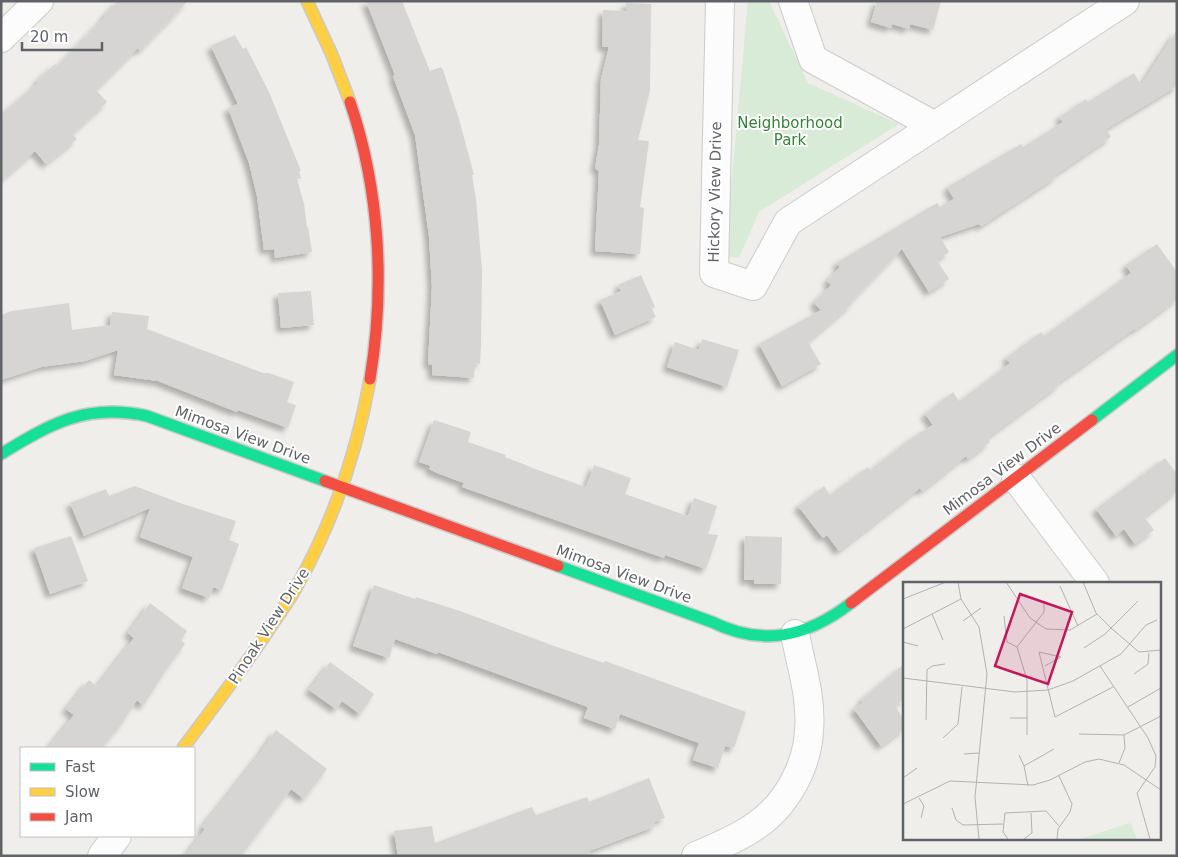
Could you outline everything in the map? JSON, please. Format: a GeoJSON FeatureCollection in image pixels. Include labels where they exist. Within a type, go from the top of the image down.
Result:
{"type":"FeatureCollection","features":[{"type":"Feature","properties":{"kind":"street"},"geometry":{"type":"LineString","coordinates":[[1,38],[39,1]]}},
{"type":"Feature","properties":{"kind":"street","name":"Pinoak View Drive"},"geometry":{"type":"LineString","coordinates":[[184,747],[222,697],[298,586],[326,531],[343,487],[360,432],[371,380],[378,307],[378,245],[368,172],[353,111],[332,51],[307,1]]}},
{"type":"Feature","properties":{"kind":"street","name":"Hickory View Drive"},"geometry":{"type":"LineString","coordinates":[[720,1],[714,273],[753,286],[788,222],[1125,1]]}},
{"type":"Feature","properties":{"kind":"street"},"geometry":{"type":"LineString","coordinates":[[793,1],[813,59],[935,126]]}},
{"type":"Feature","properties":{"kind":"street","name":"Mimosa View Drive"},"geometry":{"type":"LineString","coordinates":[[1,454],[65,418],[91,412],[120,411],[147,416],[737,632],[763,637],[795,634],[820,624],[842,610],[1177,355]]}},
{"type":"Feature","properties":{"kind":"street"},"geometry":{"type":"LineString","coordinates":[[1016,478],[1094,582]]}},
{"type":"Feature","properties":{"kind":"street"},"geometry":{"type":"LineString","coordinates":[[696,856],[755,827],[777,808],[795,782],[805,757],[809,731],[808,702],[795,634]]}},
{"type":"Feature","properties":{"kind":"street"},"geometry":{"type":"LineString","coordinates":[[102,856],[116,837]]}},
{"type":"Feature","properties":{"kind":"green space","name":"Neighborhood Park"},"geometry":{"type":"Polygon","coordinates":[[[748,1],[769,1],[808,83],[899,124],[759,212],[739,258],[725,256],[748,1]]]}},
{"type":"Feature","properties":{"kind":"building"},"geometry":{"type":"Polygon","coordinates":[[[118,1],[188,1],[140,51],[138,48],[96,90],[107,102],[72,134],[77,139],[46,164],[35,151],[1,181],[1,115],[38,83],[37,81],[55,64],[57,67],[118,1]]]}},
{"type":"Feature","properties":{"kind":"building"},"geometry":{"type":"Polygon","coordinates":[[[366,1],[402,1],[430,71],[441,67],[443,70],[459,119],[474,175],[472,175],[482,270],[480,364],[475,363],[474,378],[432,375],[432,365],[428,364],[432,287],[429,236],[415,135],[393,76],[395,75],[366,1]]]}},
{"type":"Feature","properties":{"kind":"building"},"geometry":{"type":"Polygon","coordinates":[[[877,1],[941,1],[933,30],[910,24],[909,29],[892,24],[891,28],[871,22],[877,1]]]}},
{"type":"Feature","properties":{"kind":"building"},"geometry":{"type":"Polygon","coordinates":[[[626,3],[651,4],[650,90],[638,140],[649,141],[640,207],[644,208],[640,254],[595,251],[599,171],[595,168],[599,145],[601,79],[609,47],[602,47],[603,10],[626,11],[626,3]]]}},
{"type":"Feature","properties":{"kind":"building"},"geometry":{"type":"Polygon","coordinates":[[[1177,30],[1177,86],[1106,129],[1111,137],[1055,175],[1056,177],[981,226],[979,224],[940,237],[949,252],[937,260],[949,279],[929,292],[902,249],[851,302],[852,304],[808,342],[821,364],[782,386],[759,344],[821,310],[814,303],[831,285],[827,281],[840,267],[836,263],[937,203],[940,207],[954,199],[948,189],[949,186],[1021,144],[1023,147],[1063,122],[1059,117],[1086,99],[1088,102],[1134,73],[1141,85],[1177,30]]]}},
{"type":"Feature","properties":{"kind":"building"},"geometry":{"type":"Polygon","coordinates":[[[235,35],[243,49],[246,47],[269,92],[301,171],[299,171],[301,178],[297,179],[304,204],[312,252],[275,258],[274,249],[264,250],[257,196],[249,163],[228,108],[238,104],[211,46],[235,35]]]}},
{"type":"Feature","properties":{"kind":"building"},"geometry":{"type":"Polygon","coordinates":[[[1157,244],[1177,272],[1177,299],[1058,383],[1059,385],[987,438],[990,442],[968,459],[966,456],[922,491],[920,488],[839,551],[827,535],[823,538],[798,506],[824,486],[830,495],[868,467],[870,470],[913,437],[933,425],[925,414],[953,392],[959,401],[992,377],[1010,363],[1006,358],[1041,332],[1044,336],[1131,273],[1126,265],[1157,244]]]}},
{"type":"Feature","properties":{"kind":"building"},"geometry":{"type":"Polygon","coordinates":[[[641,275],[655,307],[652,309],[656,317],[615,335],[600,300],[621,291],[618,285],[641,275]]]}},
{"type":"Feature","properties":{"kind":"building"},"geometry":{"type":"Polygon","coordinates":[[[311,291],[314,325],[281,328],[278,293],[311,291]]]}},
{"type":"Feature","properties":{"kind":"building"},"geometry":{"type":"Polygon","coordinates":[[[69,303],[72,330],[110,325],[112,312],[149,316],[147,329],[263,373],[269,373],[294,382],[287,402],[296,405],[288,428],[238,410],[237,412],[158,381],[114,375],[118,350],[85,361],[41,367],[1,380],[1,315],[12,311],[69,303]]]}},
{"type":"Feature","properties":{"kind":"building"},"geometry":{"type":"Polygon","coordinates":[[[702,339],[739,350],[727,387],[667,367],[675,342],[699,350],[702,339]]]}},
{"type":"Feature","properties":{"kind":"building"},"geometry":{"type":"Polygon","coordinates":[[[434,420],[471,432],[468,442],[586,487],[594,465],[631,478],[625,494],[688,516],[694,498],[717,506],[708,534],[718,535],[706,569],[665,555],[664,558],[462,487],[464,483],[429,469],[431,466],[419,462],[434,420]]]}},
{"type":"Feature","properties":{"kind":"building"},"geometry":{"type":"Polygon","coordinates":[[[1165,458],[1177,474],[1177,491],[1144,517],[1154,530],[1135,544],[1124,529],[1116,536],[1096,509],[1165,458]]]}},
{"type":"Feature","properties":{"kind":"building"},"geometry":{"type":"Polygon","coordinates":[[[135,486],[236,521],[229,540],[239,544],[222,590],[213,587],[209,598],[182,588],[193,557],[140,537],[150,508],[84,536],[70,503],[106,489],[109,496],[135,486]]]}},
{"type":"Feature","properties":{"kind":"building"},"geometry":{"type":"Polygon","coordinates":[[[71,536],[88,581],[50,594],[34,548],[71,536]]]}},
{"type":"Feature","properties":{"kind":"building"},"geometry":{"type":"Polygon","coordinates":[[[745,536],[782,537],[781,584],[754,584],[754,580],[744,580],[745,536]]]}},
{"type":"Feature","properties":{"kind":"building"},"geometry":{"type":"Polygon","coordinates":[[[374,585],[463,612],[557,647],[604,663],[605,661],[746,712],[734,748],[725,746],[718,768],[693,760],[699,743],[620,714],[615,729],[584,718],[588,707],[438,652],[437,654],[395,639],[389,658],[353,646],[374,585]]]}},
{"type":"Feature","properties":{"kind":"building"},"geometry":{"type":"Polygon","coordinates":[[[150,603],[187,631],[181,640],[185,644],[143,706],[137,700],[123,722],[103,747],[49,747],[74,715],[66,709],[89,680],[97,686],[134,638],[128,633],[150,603]]]}},
{"type":"Feature","properties":{"kind":"building"},"geometry":{"type":"Polygon","coordinates":[[[330,662],[374,694],[360,714],[342,701],[336,709],[309,690],[330,662]]]}},
{"type":"Feature","properties":{"kind":"building"},"geometry":{"type":"Polygon","coordinates":[[[903,665],[903,700],[895,706],[903,718],[903,730],[881,746],[854,709],[863,702],[861,700],[903,665]]]}},
{"type":"Feature","properties":{"kind":"building"},"geometry":{"type":"Polygon","coordinates":[[[276,730],[327,769],[304,799],[291,789],[241,856],[185,856],[205,829],[202,827],[276,730]]]}},
{"type":"Feature","properties":{"kind":"building"},"geometry":{"type":"Polygon","coordinates":[[[649,778],[665,818],[654,822],[656,826],[589,851],[591,856],[398,856],[394,831],[432,826],[435,843],[532,807],[536,815],[587,797],[589,802],[649,778]]]}},
{"type":"Feature","properties":{"kind":"traffic: fast"},"geometry":{"type":"LineString","coordinates":[[1092,420],[1177,355]]}},
{"type":"Feature","properties":{"kind":"traffic: fast"},"geometry":{"type":"LineString","coordinates":[[1,454],[37,433],[70,418],[106,412],[125,413],[147,416],[325,481]]}},
{"type":"Feature","properties":{"kind":"traffic: fast"},"geometry":{"type":"LineString","coordinates":[[558,566],[731,630],[749,634],[767,636],[801,631],[818,624],[851,603]]}},
{"type":"Feature","properties":{"kind":"traffic: slow"},"geometry":{"type":"LineString","coordinates":[[307,1],[332,55],[350,102]]}},
{"type":"Feature","properties":{"kind":"traffic: slow"},"geometry":{"type":"LineString","coordinates":[[184,747],[268,631],[290,598],[310,562],[322,537],[351,460],[370,379]]}},
{"type":"Feature","properties":{"kind":"traffic: jam"},"geometry":{"type":"LineString","coordinates":[[350,102],[368,170],[377,239],[377,310],[375,345],[370,379]]}},
{"type":"Feature","properties":{"kind":"traffic: jam"},"geometry":{"type":"LineString","coordinates":[[851,603],[1092,420]]}},
{"type":"Feature","properties":{"kind":"traffic: jam"},"geometry":{"type":"LineString","coordinates":[[325,481],[558,566]]}}]}
